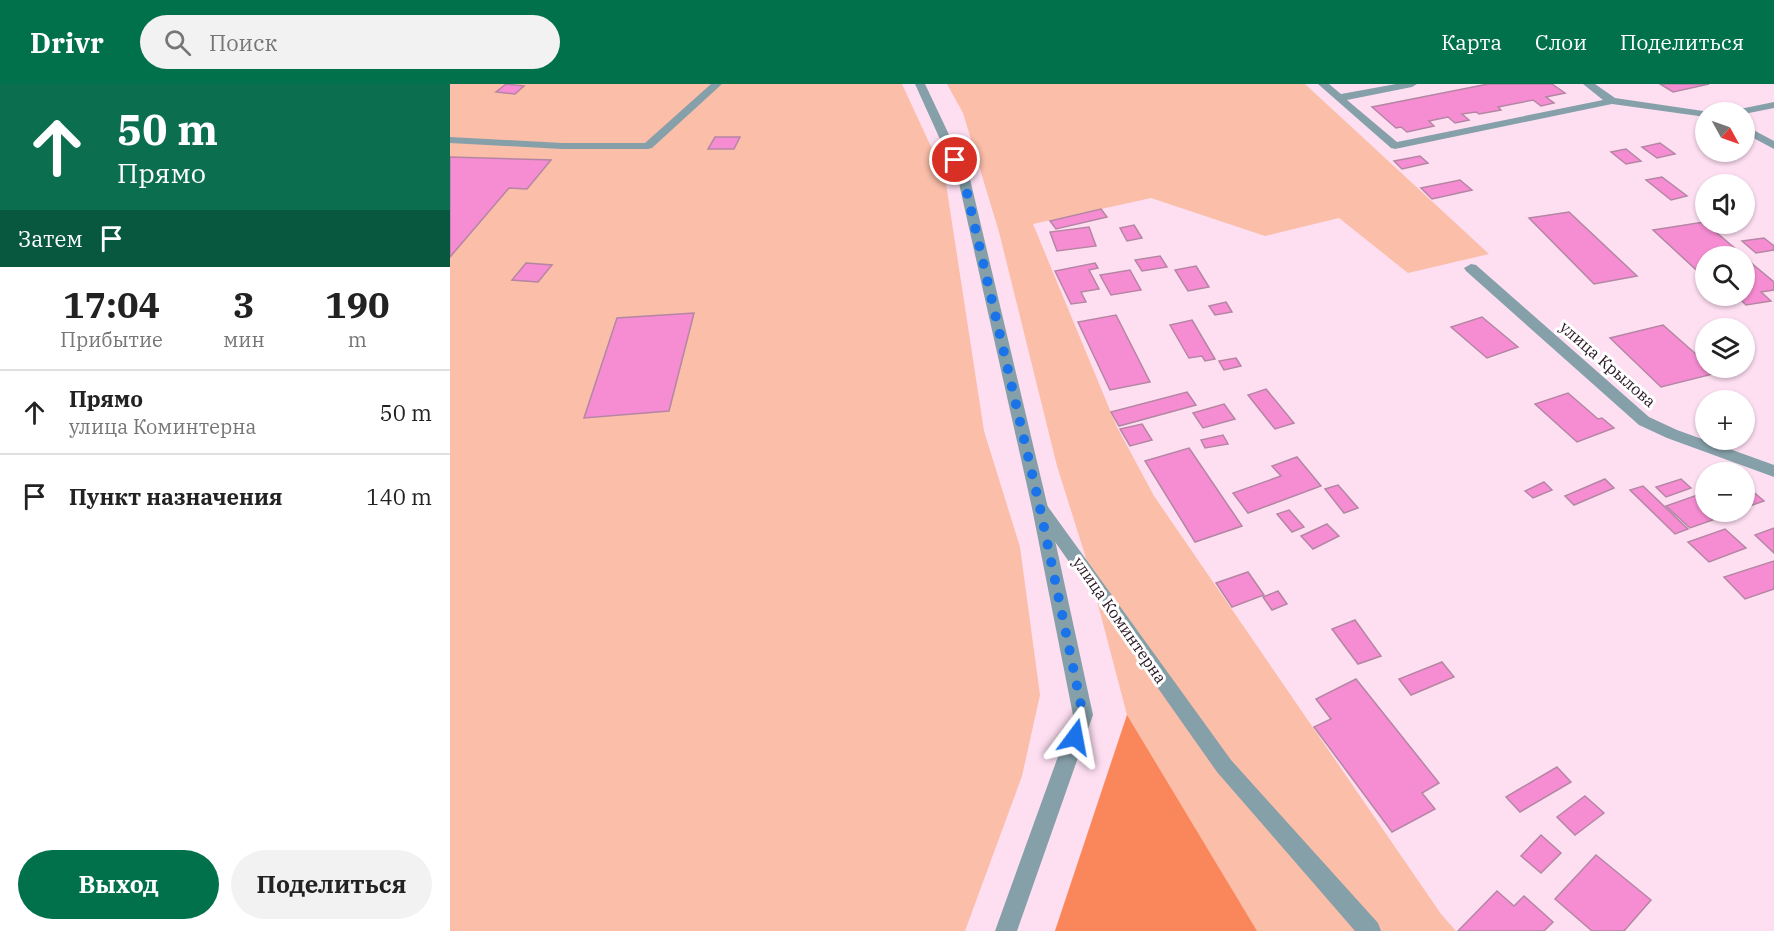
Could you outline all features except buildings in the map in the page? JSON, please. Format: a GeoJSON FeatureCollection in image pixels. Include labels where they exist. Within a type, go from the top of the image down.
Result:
{"type":"FeatureCollection","features":[{"type":"Feature","properties":{"kind":"street"},"geometry":{"type":"LineString","coordinates":[[450,140],[562,146],[648,146],[717,84]]}},
{"type":"Feature","properties":{"kind":"street","name":"улица Коминтерна"},"geometry":{"type":"LineString","coordinates":[[920,84],[964,180],[1040,508],[1224,766],[1370,931]]}},
{"type":"Feature","properties":{"kind":"street"},"geometry":{"type":"LineString","coordinates":[[1323,84],[1395,146],[1612,101],[1695,112]]}},
{"type":"Feature","properties":{"kind":"street"},"geometry":{"type":"LineString","coordinates":[[1340,99],[1412,84]]}},
{"type":"Feature","properties":{"kind":"street"},"geometry":{"type":"LineString","coordinates":[[1588,84],[1612,101]]}},
{"type":"Feature","properties":{"kind":"street"},"geometry":{"type":"LineString","coordinates":[[1755,109],[1774,105]]}},
{"type":"Feature","properties":{"kind":"street"},"geometry":{"type":"LineString","coordinates":[[1755,135],[1774,146]]}},
{"type":"Feature","properties":{"kind":"street","name":"улица Крылова"},"geometry":{"type":"LineString","coordinates":[[1471,267],[1644,421],[1672,434],[1774,471]]}},
{"type":"Feature","properties":{"kind":"street"},"geometry":{"type":"LineString","coordinates":[[1006,931],[1083,715],[1040,508]]}},
{"type":"Feature","properties":{"kind":"shaded area"},"geometry":{"type":"Polygon","coordinates":[[[450,84],[902,84],[945,177],[984,431],[1020,547],[1040,695],[1022,776],[965,931],[450,931],[450,84]]]}},
{"type":"Feature","properties":{"kind":"shaded area"},"geometry":{"type":"Polygon","coordinates":[[[947,84],[1305,84],[1489,254],[1408,273],[1339,218],[1265,236],[1151,198],[1033,224],[1117,427],[1154,496],[1441,914],[1456,931],[1055,931],[1127,715],[1085,555],[1057,466],[999,232],[963,113],[947,84]]]}},
{"type":"Feature","properties":{"kind":"shaded area"},"geometry":{"type":"Polygon","coordinates":[[[1127,715],[1257,931],[1055,931],[1127,715]]]}},
{"type":"Feature","properties":{"kind":"route"},"geometry":{"type":"LineString","coordinates":[[955,160],[964,180],[1040,508],[1083,715],[1075,737]]}}]}
